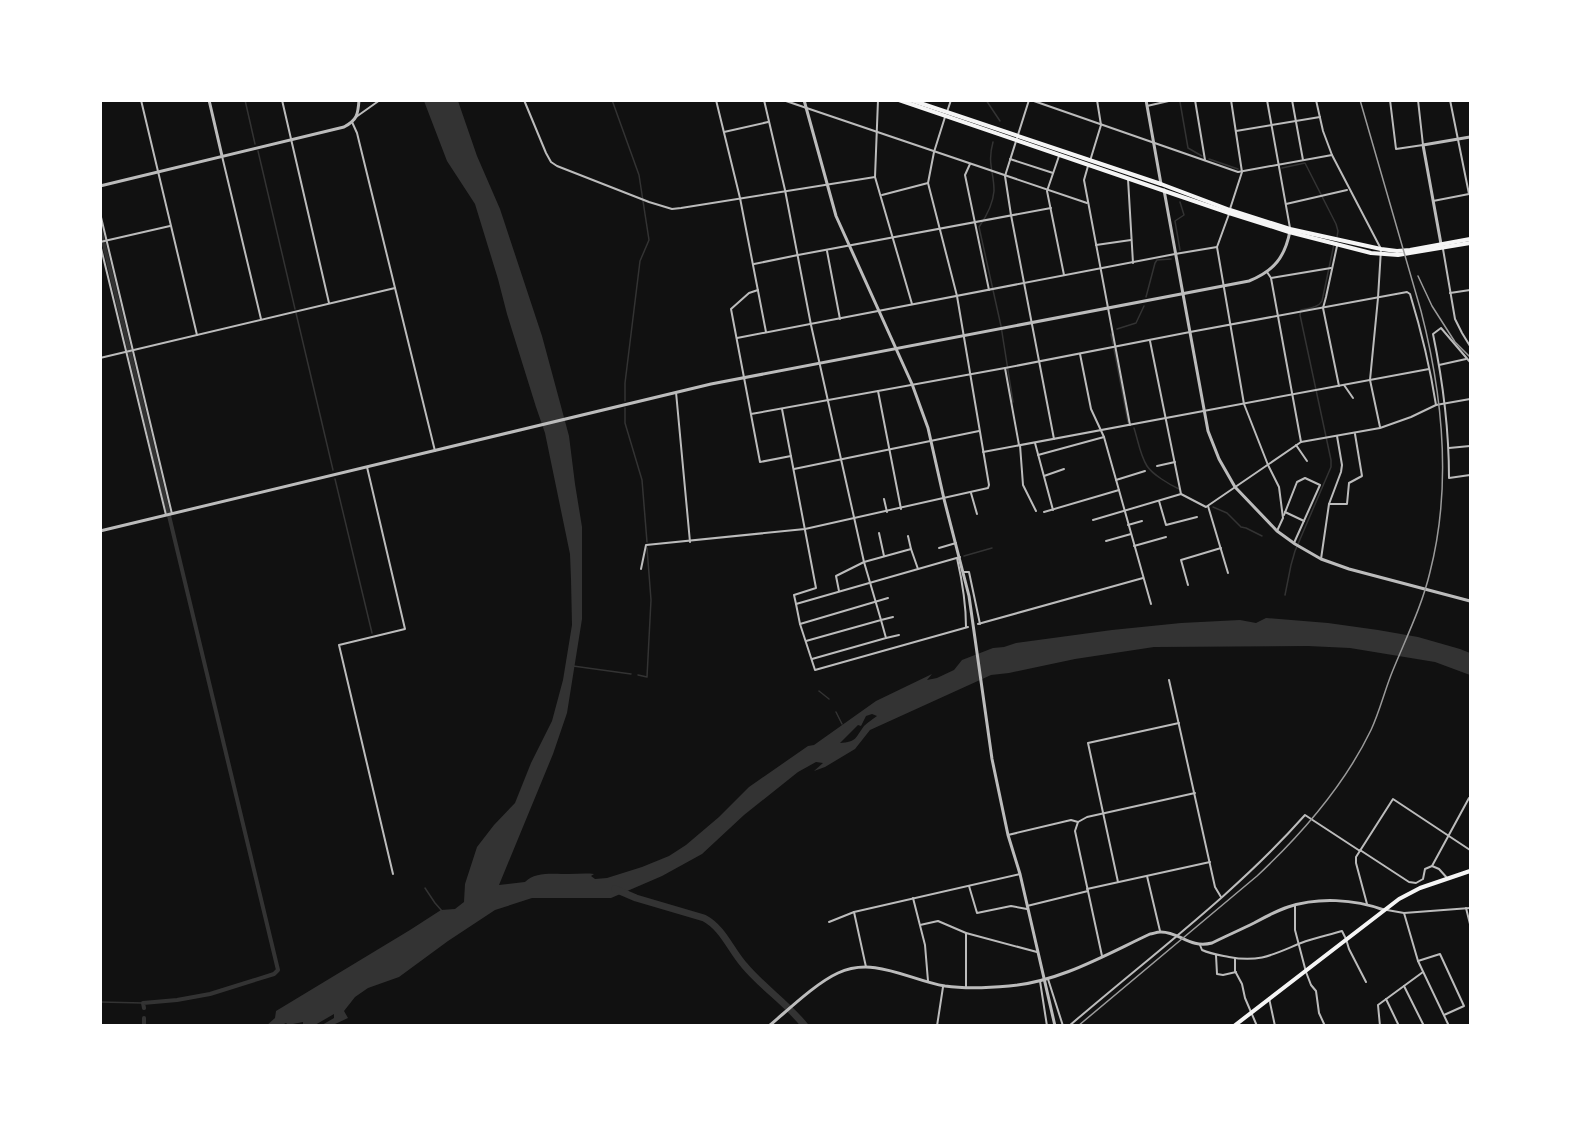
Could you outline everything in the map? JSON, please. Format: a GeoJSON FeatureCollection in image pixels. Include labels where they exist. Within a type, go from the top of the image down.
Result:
{"type":"FeatureCollection","features":[{"type":"Feature","properties":{"kind":"main road"},"geometry":{"type":"LineString","coordinates":[[899,100],[1017,138],[1229,212],[1290,230],[1381,252],[1470,243]]}},
{"type":"Feature","properties":{"kind":"main road"},"geometry":{"type":"LineString","coordinates":[[911,100],[946,114]]}},
{"type":"Feature","properties":{"kind":"main road"},"geometry":{"type":"LineString","coordinates":[[1089,163],[1161,184],[1229,212]]}},
{"type":"Feature","properties":{"kind":"main road"},"geometry":{"type":"LineString","coordinates":[[1442,246],[1470,239]]}},
{"type":"Feature","properties":{"kind":"main road"},"geometry":{"type":"LineString","coordinates":[[1234,1026],[1407,894],[1470,872]]}},
{"type":"Feature","properties":{"kind":"street"},"geometry":{"type":"LineString","coordinates":[[141,100],[196,335]]}},
{"type":"Feature","properties":{"kind":"street"},"geometry":{"type":"LineString","coordinates":[[209,100],[261,320]]}},
{"type":"Feature","properties":{"kind":"street"},"geometry":{"type":"LineString","coordinates":[[282,100],[329,303]]}},
{"type":"Feature","properties":{"kind":"street"},"geometry":{"type":"LineString","coordinates":[[356,117],[359,100]]}},
{"type":"Feature","properties":{"kind":"street"},"geometry":{"type":"LineString","coordinates":[[100,186],[344,127],[380,100]]}},
{"type":"Feature","properties":{"kind":"street"},"geometry":{"type":"LineString","coordinates":[[524,100],[551,162],[564,170],[640,200],[672,209],[875,177]]}},
{"type":"Feature","properties":{"kind":"street"},"geometry":{"type":"LineString","coordinates":[[716,100],[740,198],[766,333]]}},
{"type":"Feature","properties":{"kind":"street"},"geometry":{"type":"LineString","coordinates":[[764,100],[864,562],[886,638]]}},
{"type":"Feature","properties":{"kind":"street"},"geometry":{"type":"LineString","coordinates":[[783,100],[1088,204]]}},
{"type":"Feature","properties":{"kind":"street"},"geometry":{"type":"LineString","coordinates":[[782,409],[816,588],[794,595],[800,624],[815,670],[967,627],[956,543],[923,409],[836,216],[804,100]]}},
{"type":"Feature","properties":{"kind":"street"},"geometry":{"type":"LineString","coordinates":[[878,100],[875,177],[912,304]]}},
{"type":"Feature","properties":{"kind":"street"},"geometry":{"type":"LineString","coordinates":[[641,569],[646,545],[806,529],[988,488],[957,296],[928,183],[934,152],[951,100]]}},
{"type":"Feature","properties":{"kind":"street"},"geometry":{"type":"LineString","coordinates":[[1054,439],[1005,176],[1030,100],[1238,172],[1332,155]]}},
{"type":"Feature","properties":{"kind":"street"},"geometry":{"type":"LineString","coordinates":[[1097,100],[1101,125],[1084,180],[1130,425]]}},
{"type":"Feature","properties":{"kind":"street"},"geometry":{"type":"LineString","coordinates":[[1146,100],[1208,430],[1216,452],[1235,488],[1277,531],[1294,544],[1321,559],[1348,569],[1470,602]]}},
{"type":"Feature","properties":{"kind":"street"},"geometry":{"type":"LineString","coordinates":[[1147,106],[1173,100]]}},
{"type":"Feature","properties":{"kind":"street"},"geometry":{"type":"LineString","coordinates":[[1194,100],[1205,160]]}},
{"type":"Feature","properties":{"kind":"street"},"geometry":{"type":"LineString","coordinates":[[1231,100],[1242,172],[1216,248],[1244,404],[1279,487],[1283,518]]}},
{"type":"Feature","properties":{"kind":"street"},"geometry":{"type":"LineString","coordinates":[[100,531],[744,377],[1249,281],[1267,272],[1279,260],[1290,230],[1267,100]]}},
{"type":"Feature","properties":{"kind":"street"},"geometry":{"type":"LineString","coordinates":[[1292,100],[1303,160]]}},
{"type":"Feature","properties":{"kind":"street"},"geometry":{"type":"LineString","coordinates":[[1316,100],[1332,155],[1381,252],[1370,380],[1380,428]]}},
{"type":"Feature","properties":{"kind":"street"},"geometry":{"type":"LineString","coordinates":[[1390,100],[1396,149],[1470,137]]}},
{"type":"Feature","properties":{"kind":"street"},"geometry":{"type":"LineString","coordinates":[[1418,100],[1423,145],[1455,319],[1470,346]]}},
{"type":"Feature","properties":{"kind":"street"},"geometry":{"type":"LineString","coordinates":[[1433,201],[1470,194],[1450,100]]}},
{"type":"Feature","properties":{"kind":"street"},"geometry":{"type":"LineString","coordinates":[[1236,131],[1320,117]]}},
{"type":"Feature","properties":{"kind":"street"},"geometry":{"type":"LineString","coordinates":[[724,132],[768,122]]}},
{"type":"Feature","properties":{"kind":"street"},"geometry":{"type":"LineString","coordinates":[[352,123],[357,133],[435,451]]}},
{"type":"Feature","properties":{"kind":"street"},"geometry":{"type":"LineString","coordinates":[[1060,153],[1047,191],[1064,275]]}},
{"type":"Feature","properties":{"kind":"street"},"geometry":{"type":"LineString","coordinates":[[1010,159],[1053,172]]}},
{"type":"Feature","properties":{"kind":"street"},"geometry":{"type":"LineString","coordinates":[[970,164],[965,175],[989,290]]}},
{"type":"Feature","properties":{"kind":"street"},"geometry":{"type":"LineString","coordinates":[[1128,178],[1133,263]]}},
{"type":"Feature","properties":{"kind":"street"},"geometry":{"type":"LineString","coordinates":[[881,196],[928,183]]}},
{"type":"Feature","properties":{"kind":"street"},"geometry":{"type":"LineString","coordinates":[[1286,204],[1349,190]]}},
{"type":"Feature","properties":{"kind":"street"},"geometry":{"type":"LineString","coordinates":[[754,264],[1051,208]]}},
{"type":"Feature","properties":{"kind":"street"},"geometry":{"type":"LineString","coordinates":[[100,213],[172,514]]}},
{"type":"Feature","properties":{"kind":"street"},"geometry":{"type":"LineString","coordinates":[[166,515],[100,243],[170,226]]}},
{"type":"Feature","properties":{"kind":"street"},"geometry":{"type":"LineString","coordinates":[[1096,245],[1131,240]]}},
{"type":"Feature","properties":{"kind":"street"},"geometry":{"type":"LineString","coordinates":[[1338,242],[1323,308],[1339,386]]}},
{"type":"Feature","properties":{"kind":"street"},"geometry":{"type":"LineString","coordinates":[[737,338],[1174,254],[1216,248]]}},
{"type":"Feature","properties":{"kind":"street"},"geometry":{"type":"LineString","coordinates":[[827,250],[840,319]]}},
{"type":"Feature","properties":{"kind":"street"},"geometry":{"type":"LineString","coordinates":[[1271,278],[1332,268]]}},
{"type":"Feature","properties":{"kind":"street"},"geometry":{"type":"LineString","coordinates":[[1267,272],[1271,278],[1301,442]]}},
{"type":"Feature","properties":{"kind":"street"},"geometry":{"type":"LineString","coordinates":[[100,358],[396,288]]}},
{"type":"Feature","properties":{"kind":"street"},"geometry":{"type":"LineString","coordinates":[[758,290],[749,293],[730,309],[760,462],[791,456]]}},
{"type":"Feature","properties":{"kind":"street"},"geometry":{"type":"LineString","coordinates":[[1450,293],[1470,290]]}},
{"type":"Feature","properties":{"kind":"street"},"geometry":{"type":"LineString","coordinates":[[751,414],[1407,292],[1410,294],[1421,328],[1436,405]]}},
{"type":"Feature","properties":{"kind":"street"},"geometry":{"type":"LineString","coordinates":[[1470,362],[1442,328],[1432,334],[1445,402],[1449,478],[1470,475]]}},
{"type":"Feature","properties":{"kind":"street"},"geometry":{"type":"LineString","coordinates":[[1466,340],[1470,339]]}},
{"type":"Feature","properties":{"kind":"street"},"geometry":{"type":"LineString","coordinates":[[1150,341],[1181,494]]}},
{"type":"Feature","properties":{"kind":"street"},"geometry":{"type":"LineString","coordinates":[[1080,354],[1091,409],[1104,437],[1151,604]]}},
{"type":"Feature","properties":{"kind":"street"},"geometry":{"type":"LineString","coordinates":[[1439,365],[1466,359]]}},
{"type":"Feature","properties":{"kind":"street"},"geometry":{"type":"LineString","coordinates":[[1005,368],[1020,445],[1023,485],[1036,511]]}},
{"type":"Feature","properties":{"kind":"street"},"geometry":{"type":"LineString","coordinates":[[983,452],[1430,369]]}},
{"type":"Feature","properties":{"kind":"street"},"geometry":{"type":"LineString","coordinates":[[1344,385],[1353,398]]}},
{"type":"Feature","properties":{"kind":"street"},"geometry":{"type":"LineString","coordinates":[[878,391],[902,509]]}},
{"type":"Feature","properties":{"kind":"street"},"geometry":{"type":"LineString","coordinates":[[676,392],[690,542]]}},
{"type":"Feature","properties":{"kind":"street"},"geometry":{"type":"LineString","coordinates":[[1093,520],[1181,494],[1206,507],[1301,442],[1380,428],[1445,402],[1470,399]]}},
{"type":"Feature","properties":{"kind":"street"},"geometry":{"type":"LineString","coordinates":[[794,469],[979,431]]}},
{"type":"Feature","properties":{"kind":"street"},"geometry":{"type":"LineString","coordinates":[[1329,504],[1347,504],[1349,483],[1362,476],[1355,433]]}},
{"type":"Feature","properties":{"kind":"street"},"geometry":{"type":"LineString","coordinates":[[1321,559],[1329,504],[1342,465],[1337,436]]}},
{"type":"Feature","properties":{"kind":"street"},"geometry":{"type":"LineString","coordinates":[[1038,455],[1104,437]]}},
{"type":"Feature","properties":{"kind":"street"},"geometry":{"type":"LineString","coordinates":[[1035,443],[1053,510]]}},
{"type":"Feature","properties":{"kind":"street"},"geometry":{"type":"LineString","coordinates":[[1296,445],[1307,461]]}},
{"type":"Feature","properties":{"kind":"street"},"geometry":{"type":"LineString","coordinates":[[1449,448],[1470,446]]}},
{"type":"Feature","properties":{"kind":"street"},"geometry":{"type":"LineString","coordinates":[[1157,466],[1175,462]]}},
{"type":"Feature","properties":{"kind":"street"},"geometry":{"type":"LineString","coordinates":[[367,467],[405,629],[339,645],[393,874]]}},
{"type":"Feature","properties":{"kind":"street"},"geometry":{"type":"LineString","coordinates":[[1044,476],[1064,469]]}},
{"type":"Feature","properties":{"kind":"street"},"geometry":{"type":"LineString","coordinates":[[1116,480],[1145,471]]}},
{"type":"Feature","properties":{"kind":"street"},"geometry":{"type":"LineString","coordinates":[[1277,531],[1297,482],[1305,478],[1320,485],[1294,544]]}},
{"type":"Feature","properties":{"kind":"street"},"geometry":{"type":"LineString","coordinates":[[1044,512],[1119,490]]}},
{"type":"Feature","properties":{"kind":"street"},"geometry":{"type":"LineString","coordinates":[[971,493],[977,514]]}},
{"type":"Feature","properties":{"kind":"street"},"geometry":{"type":"LineString","coordinates":[[884,499],[887,512]]}},
{"type":"Feature","properties":{"kind":"street"},"geometry":{"type":"LineString","coordinates":[[1159,501],[1166,525],[1197,517]]}},
{"type":"Feature","properties":{"kind":"street"},"geometry":{"type":"LineString","coordinates":[[1208,506],[1228,573]]}},
{"type":"Feature","properties":{"kind":"street"},"geometry":{"type":"LineString","coordinates":[[1285,512],[1304,521]]}},
{"type":"Feature","properties":{"kind":"street"},"geometry":{"type":"LineString","coordinates":[[1128,525],[1142,521]]}},
{"type":"Feature","properties":{"kind":"street"},"geometry":{"type":"LineString","coordinates":[[879,533],[884,556]]}},
{"type":"Feature","properties":{"kind":"street"},"geometry":{"type":"LineString","coordinates":[[1106,541],[1131,534]]}},
{"type":"Feature","properties":{"kind":"street"},"geometry":{"type":"LineString","coordinates":[[908,536],[918,569]]}},
{"type":"Feature","properties":{"kind":"street"},"geometry":{"type":"LineString","coordinates":[[1134,546],[1166,537]]}},
{"type":"Feature","properties":{"kind":"street"},"geometry":{"type":"LineString","coordinates":[[939,548],[956,543]]}},
{"type":"Feature","properties":{"kind":"street"},"geometry":{"type":"LineString","coordinates":[[1188,585],[1181,560],[1221,548]]}},
{"type":"Feature","properties":{"kind":"street"},"geometry":{"type":"LineString","coordinates":[[839,592],[836,576],[864,562],[911,549]]}},
{"type":"Feature","properties":{"kind":"street"},"geometry":{"type":"LineString","coordinates":[[796,604],[958,558]]}},
{"type":"Feature","properties":{"kind":"street"},"geometry":{"type":"LineString","coordinates":[[958,558],[963,572],[974,631],[992,759],[1054,1026]]}},
{"type":"Feature","properties":{"kind":"street"},"geometry":{"type":"LineString","coordinates":[[963,572],[969,572],[979,624],[1143,578]]}},
{"type":"Feature","properties":{"kind":"street"},"geometry":{"type":"LineString","coordinates":[[800,624],[888,598]]}},
{"type":"Feature","properties":{"kind":"street"},"geometry":{"type":"LineString","coordinates":[[806,641],[893,617]]}},
{"type":"Feature","properties":{"kind":"street"},"geometry":{"type":"LineString","coordinates":[[812,659],[899,634]]}},
{"type":"Feature","properties":{"kind":"street"},"geometry":{"type":"LineString","coordinates":[[1169,680],[1215,886],[1221,897]]}},
{"type":"Feature","properties":{"kind":"street"},"geometry":{"type":"LineString","coordinates":[[1118,882],[1088,743],[1179,723]]}},
{"type":"Feature","properties":{"kind":"street"},"geometry":{"type":"LineString","coordinates":[[1102,956],[1075,831],[1078,822],[1087,817],[1195,793]]}},
{"type":"Feature","properties":{"kind":"street"},"geometry":{"type":"LineString","coordinates":[[1069,1026],[1264,860],[1305,814],[1413,883],[1423,879],[1425,869],[1432,866],[1469,798]]}},
{"type":"Feature","properties":{"kind":"street"},"geometry":{"type":"LineString","coordinates":[[1367,904],[1356,857],[1393,799],[1470,850]]}},
{"type":"Feature","properties":{"kind":"street"},"geometry":{"type":"LineString","coordinates":[[1008,835],[1071,820],[1078,822]]}},
{"type":"Feature","properties":{"kind":"street"},"geometry":{"type":"LineString","coordinates":[[969,886],[977,913],[1011,906],[1027,908],[1118,882],[1210,862]]}},
{"type":"Feature","properties":{"kind":"street"},"geometry":{"type":"LineString","coordinates":[[1432,866],[1439,869],[1448,879]]}},
{"type":"Feature","properties":{"kind":"street"},"geometry":{"type":"LineString","coordinates":[[829,922],[854,912],[1020,874]]}},
{"type":"Feature","properties":{"kind":"street"},"geometry":{"type":"LineString","coordinates":[[1147,876],[1160,932]]}},
{"type":"Feature","properties":{"kind":"street"},"geometry":{"type":"LineString","coordinates":[[914,898],[925,945],[928,981]]}},
{"type":"Feature","properties":{"kind":"street"},"geometry":{"type":"LineString","coordinates":[[770,1025],[825,980],[844,970],[866,967],[892,970],[943,985],[966,988],[1007,986],[1044,980],[1150,934],[1160,932],[1200,945],[1212,943],[1295,904],[1321,900],[1367,904],[1384,910],[1404,913],[1468,908],[1470,924]]}},
{"type":"Feature","properties":{"kind":"street"},"geometry":{"type":"LineString","coordinates":[[1295,904],[1294,919],[1299,943],[1306,972],[1316,991],[1318,1013],[1324,1026]]}},
{"type":"Feature","properties":{"kind":"street"},"geometry":{"type":"LineString","coordinates":[[854,912],[866,967]]}},
{"type":"Feature","properties":{"kind":"street"},"geometry":{"type":"LineString","coordinates":[[1404,913],[1423,972],[1449,1026]]}},
{"type":"Feature","properties":{"kind":"street"},"geometry":{"type":"LineString","coordinates":[[920,925],[938,921],[966,933],[1037,952]]}},
{"type":"Feature","properties":{"kind":"street"},"geometry":{"type":"LineString","coordinates":[[1200,945],[1202,950],[1216,955],[1245,960],[1263,958],[1299,943],[1342,932],[1366,982]]}},
{"type":"Feature","properties":{"kind":"street"},"geometry":{"type":"LineString","coordinates":[[966,933],[966,988]]}},
{"type":"Feature","properties":{"kind":"street"},"geometry":{"type":"LineString","coordinates":[[1419,961],[1440,954],[1464,1006]]}},
{"type":"Feature","properties":{"kind":"street"},"geometry":{"type":"LineString","coordinates":[[1216,955],[1217,974],[1236,972]]}},
{"type":"Feature","properties":{"kind":"street"},"geometry":{"type":"LineString","coordinates":[[1235,958],[1236,972],[1257,1026]]}},
{"type":"Feature","properties":{"kind":"street"},"geometry":{"type":"LineString","coordinates":[[1380,1026],[1378,1005],[1423,972]]}},
{"type":"Feature","properties":{"kind":"street"},"geometry":{"type":"LineString","coordinates":[[1044,980],[1047,1026]]}},
{"type":"Feature","properties":{"kind":"street"},"geometry":{"type":"LineString","coordinates":[[1044,980],[1063,1026]]}},
{"type":"Feature","properties":{"kind":"street"},"geometry":{"type":"LineString","coordinates":[[937,1026],[943,985]]}},
{"type":"Feature","properties":{"kind":"street"},"geometry":{"type":"LineString","coordinates":[[1404,986],[1424,1026]]}},
{"type":"Feature","properties":{"kind":"street"},"geometry":{"type":"LineString","coordinates":[[1269,998],[1275,1026]]}},
{"type":"Feature","properties":{"kind":"street"},"geometry":{"type":"LineString","coordinates":[[1386,999],[1400,1026]]}},
{"type":"Feature","properties":{"kind":"street"},"geometry":{"type":"LineString","coordinates":[[1444,1015],[1470,1003]]}},
{"type":"Feature","properties":{"kind":"shaded area"},"geometry":{"type":"Polygon","coordinates":[[[424,101],[458,101],[477,156],[500,209],[542,336],[569,436],[582,527],[582,619],[567,713],[553,754],[499,885],[525,882],[534,876],[546,874],[594,874],[591,876],[595,879],[607,878],[669,856],[719,817],[749,787],[876,701],[932,674],[927,680],[954,670],[962,660],[993,648],[1016,643],[1181,623],[1240,620],[1256,623],[1266,618],[1328,623],[1418,637],[1470,653],[1470,675],[1435,662],[1350,648],[1308,646],[1154,647],[991,675],[870,730],[855,749],[825,767],[814,771],[823,763],[816,762],[798,772],[744,815],[702,854],[662,876],[611,898],[532,898],[495,910],[399,977],[368,988],[355,997],[344,1011],[348,1018],[333,1025],[322,1025],[334,1018],[334,1014],[315,1025],[303,1025],[303,1022],[266,1026],[275,1018],[276,1011],[441,910],[455,909],[464,902],[465,884],[477,847],[515,803],[531,763],[552,721],[563,680],[572,625],[570,554],[545,433],[475,204],[447,161],[424,101]],[[872,714],[866,716],[861,726],[858,725],[840,743],[853,740],[864,726],[877,716],[872,714]]]}},
{"type":"Feature","properties":{"kind":"waterway"},"geometry":{"type":"LineString","coordinates":[[245,100],[255,144]]}},
{"type":"Feature","properties":{"kind":"waterway"},"geometry":{"type":"LineString","coordinates":[[612,100],[639,175],[649,240],[640,261],[625,383],[625,401]]}},
{"type":"Feature","properties":{"kind":"waterway"},"geometry":{"type":"LineString","coordinates":[[986,100],[1000,121]]}},
{"type":"Feature","properties":{"kind":"waterway"},"geometry":{"type":"LineString","coordinates":[[1180,102],[1188,148],[1202,156]]}},
{"type":"Feature","properties":{"kind":"waterway"},"geometry":{"type":"LineString","coordinates":[[993,142],[991,167],[994,191],[989,210],[979,227],[1001,326],[1013,402]]}},
{"type":"Feature","properties":{"kind":"waterway"},"geometry":{"type":"LineString","coordinates":[[258,151],[295,309]]}},
{"type":"Feature","properties":{"kind":"waterway"},"geometry":{"type":"LineString","coordinates":[[1209,159],[1238,169]]}},
{"type":"Feature","properties":{"kind":"waterway"},"geometry":{"type":"LineString","coordinates":[[1282,168],[1305,163],[1336,224],[1337,237]]}},
{"type":"Feature","properties":{"kind":"waterway"},"geometry":{"type":"LineString","coordinates":[[1180,202],[1184,215],[1175,221],[1180,250]]}},
{"type":"Feature","properties":{"kind":"waterway"},"geometry":{"type":"LineString","coordinates":[[100,228],[278,970],[274,974],[210,994],[143,1003],[144,1008]]}},
{"type":"Feature","properties":{"kind":"waterway"},"geometry":{"type":"LineString","coordinates":[[1285,595],[1295,551],[1331,467],[1300,315],[1301,310],[1316,306],[1322,301],[1334,244]]}},
{"type":"Feature","properties":{"kind":"waterway"},"geometry":{"type":"LineString","coordinates":[[1146,297],[1155,263],[1157,260],[1171,259]]}},
{"type":"Feature","properties":{"kind":"waterway"},"geometry":{"type":"LineString","coordinates":[[1117,329],[1136,323],[1144,306]]}},
{"type":"Feature","properties":{"kind":"waterway"},"geometry":{"type":"LineString","coordinates":[[296,313],[333,470]]}},
{"type":"Feature","properties":{"kind":"waterway"},"geometry":{"type":"LineString","coordinates":[[1111,334],[1113,344]]}},
{"type":"Feature","properties":{"kind":"waterway"},"geometry":{"type":"LineString","coordinates":[[1114,349],[1128,422]]}},
{"type":"Feature","properties":{"kind":"waterway"},"geometry":{"type":"LineString","coordinates":[[625,408],[625,423],[642,480],[647,542]]}},
{"type":"Feature","properties":{"kind":"waterway"},"geometry":{"type":"LineString","coordinates":[[1134,428],[1149,469],[1179,489]]}},
{"type":"Feature","properties":{"kind":"waterway"},"geometry":{"type":"LineString","coordinates":[[335,479],[372,633]]}},
{"type":"Feature","properties":{"kind":"waterway"},"geometry":{"type":"LineString","coordinates":[[1213,507],[1227,513],[1241,527],[1262,536]]}},
{"type":"Feature","properties":{"kind":"waterway"},"geometry":{"type":"LineString","coordinates":[[638,675],[647,677],[651,600],[647,548]]}},
{"type":"Feature","properties":{"kind":"waterway"},"geometry":{"type":"LineString","coordinates":[[964,556],[992,548]]}},
{"type":"Feature","properties":{"kind":"waterway"},"geometry":{"type":"LineString","coordinates":[[573,666],[631,674]]}},
{"type":"Feature","properties":{"kind":"waterway"},"geometry":{"type":"LineString","coordinates":[[819,691],[829,699]]}},
{"type":"Feature","properties":{"kind":"waterway"},"geometry":{"type":"LineString","coordinates":[[836,712],[842,724]]}},
{"type":"Feature","properties":{"kind":"waterway"},"geometry":{"type":"LineString","coordinates":[[425,888],[442,911]]}},
{"type":"Feature","properties":{"kind":"waterway"},"geometry":{"type":"LineString","coordinates":[[615,889],[711,922],[751,973],[805,1026]]}},
{"type":"Feature","properties":{"kind":"waterway"},"geometry":{"type":"LineString","coordinates":[[100,1002],[143,1003]]}},
{"type":"Feature","properties":{"kind":"waterway"},"geometry":{"type":"LineString","coordinates":[[144,1018],[144,1026]]}},
{"type":"Feature","properties":{"kind":"railway"},"geometry":{"type":"LineString","coordinates":[[1078,1026],[1257,876],[1321,808],[1348,770],[1371,730],[1427,585],[1437,540],[1443,474],[1435,376],[1421,311],[1360,100]]}},
{"type":"Feature","properties":{"kind":"railway"},"geometry":{"type":"LineString","coordinates":[[1418,276],[1432,306],[1455,342],[1470,357]]}}]}
